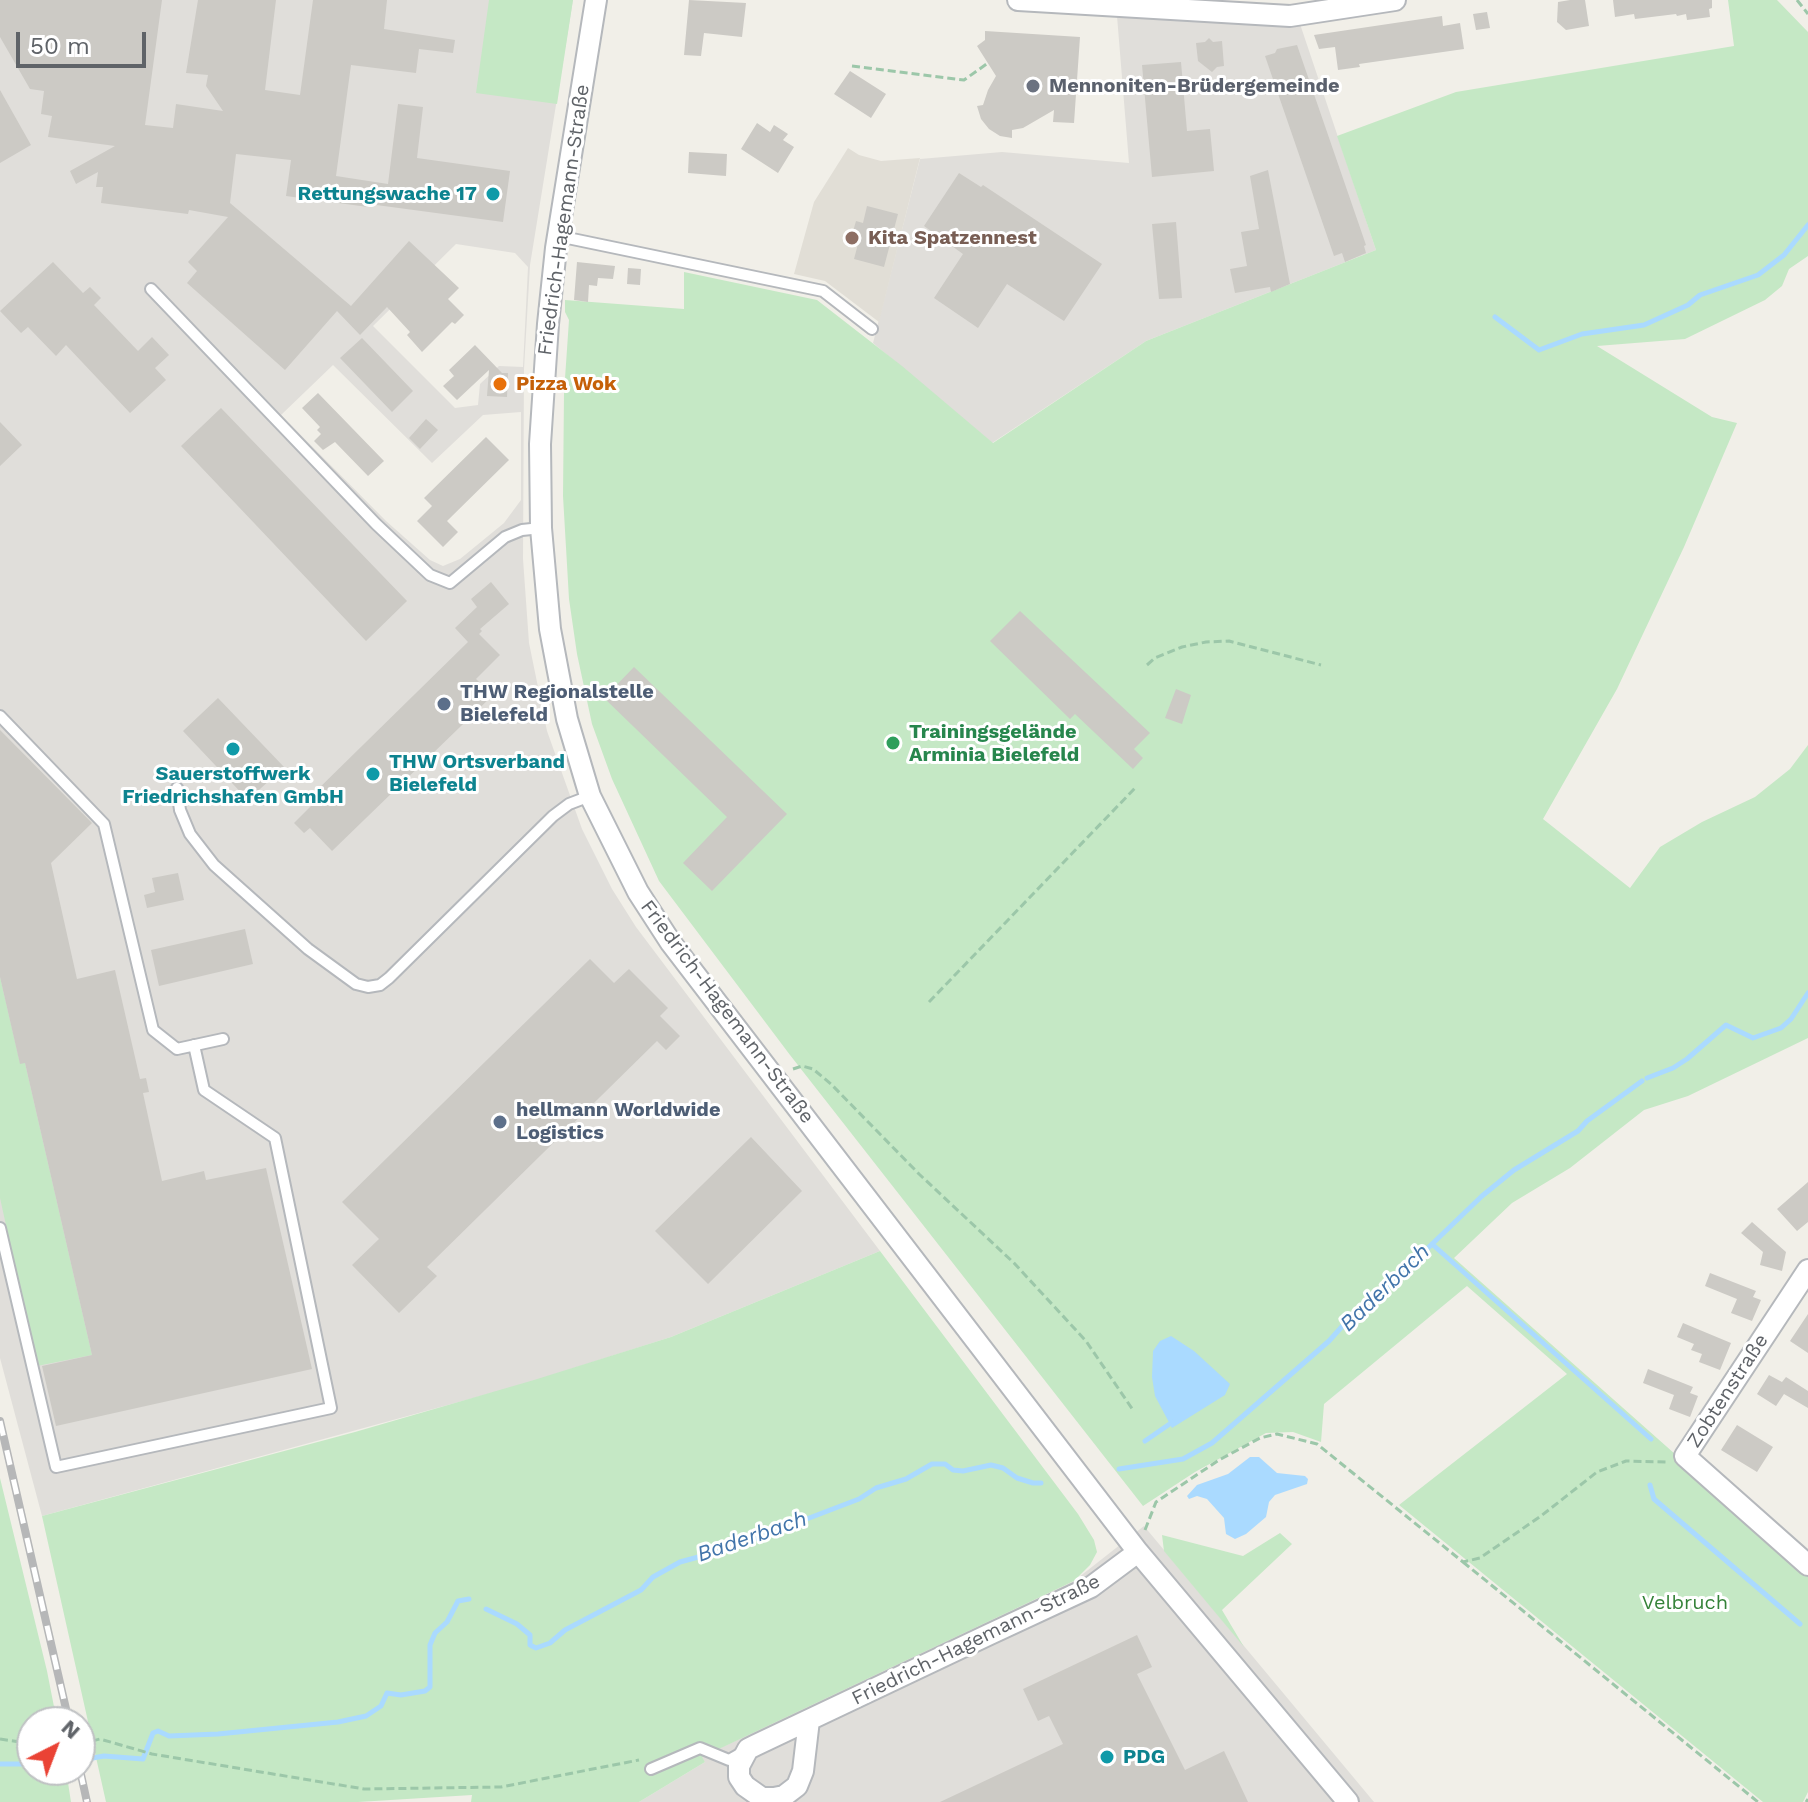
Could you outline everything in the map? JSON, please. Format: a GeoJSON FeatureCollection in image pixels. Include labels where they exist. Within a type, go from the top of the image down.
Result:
{"type":"FeatureCollection","features":[{"type":"Feature","properties":{"kind":"street","name":"Friedrich-Hagemann-Straße"},"geometry":{"type":"LineString","coordinates":[[596,0],[558,236],[548,324],[542,405],[541,528],[555,660],[567,719],[590,796],[638,892],[663,930],[1138,1552],[1348,1802]]}},
{"type":"Feature","properties":{"kind":"street"},"geometry":{"type":"LineString","coordinates":[[1018,0],[1290,16],[1395,0]]}},
{"type":"Feature","properties":{"kind":"street","name":"Zobtenstraße"},"geometry":{"type":"LineString","coordinates":[[1808,1270],[1685,1456],[1808,1565]]}},
{"type":"Feature","properties":{"kind":"street","name":"Friedrich-Hagemann-Straße"},"geometry":{"type":"LineString","coordinates":[[748,1749],[1091,1587],[1138,1552]]}},
{"type":"Feature","properties":{"kind":"street"},"geometry":{"type":"LineString","coordinates":[[748,1749],[739,1766],[739,1777],[745,1786],[762,1798],[784,1796],[801,1779],[809,1720]]}},
{"type":"Feature","properties":{"kind":"lane"},"geometry":{"type":"LineString","coordinates":[[558,236],[823,291],[872,329]]}},
{"type":"Feature","properties":{"kind":"lane"},"geometry":{"type":"LineString","coordinates":[[151,289],[376,524],[430,575],[450,583],[505,537],[522,530],[541,528]]}},
{"type":"Feature","properties":{"kind":"lane"},"geometry":{"type":"LineString","coordinates":[[0,716],[104,824],[153,1030],[177,1049],[223,1039]]}},
{"type":"Feature","properties":{"kind":"lane"},"geometry":{"type":"LineString","coordinates":[[177,788],[180,810],[190,834],[214,865],[308,949],[356,984],[368,987],[380,985],[389,978],[553,816],[569,804],[590,796]]}},
{"type":"Feature","properties":{"kind":"lane"},"geometry":{"type":"LineString","coordinates":[[0,1228],[56,1467],[331,1408],[275,1138],[204,1090],[194,1045]]}},
{"type":"Feature","properties":{"kind":"lane"},"geometry":{"type":"LineString","coordinates":[[651,1769],[700,1748],[729,1760],[748,1749]]}},
{"type":"Feature","properties":{"kind":"path"},"geometry":{"type":"LineString","coordinates":[[1797,0],[1808,14]]}},
{"type":"Feature","properties":{"kind":"path"},"geometry":{"type":"LineString","coordinates":[[852,66],[964,80],[988,63]]}},
{"type":"Feature","properties":{"kind":"path"},"geometry":{"type":"LineString","coordinates":[[1147,665],[1155,658],[1182,647],[1229,641],[1321,665]]}},
{"type":"Feature","properties":{"kind":"path"},"geometry":{"type":"LineString","coordinates":[[929,1002],[1137,786]]}},
{"type":"Feature","properties":{"kind":"path"},"geometry":{"type":"LineString","coordinates":[[778,1082],[802,1066],[813,1069],[831,1084],[1035,1285],[1086,1341],[1133,1410]]}},
{"type":"Feature","properties":{"kind":"path"},"geometry":{"type":"LineString","coordinates":[[1138,1552],[1156,1502],[1219,1460],[1260,1438],[1277,1434],[1317,1444],[1758,1802]]}},
{"type":"Feature","properties":{"kind":"path"},"geometry":{"type":"LineString","coordinates":[[1463,1562],[1480,1558],[1597,1472],[1626,1461],[1668,1462],[1685,1456]]}},
{"type":"Feature","properties":{"kind":"path"},"geometry":{"type":"LineString","coordinates":[[96,1740],[152,1754],[364,1789],[501,1787],[641,1760],[651,1769]]}},
{"type":"Feature","properties":{"kind":"shaded area"},"geometry":{"type":"Polygon","coordinates":[[[0,0],[573,0],[530,265],[524,369],[523,559],[529,643],[547,731],[582,829],[612,889],[636,927],[880,1251],[671,1337],[521,1385],[42,1516],[0,1358],[0,0]],[[456,244],[373,326],[455,408],[478,405],[480,384],[499,366],[523,367],[528,267],[515,253],[456,244]],[[333,365],[281,415],[386,521],[430,560],[443,566],[460,559],[504,523],[521,500],[521,412],[483,415],[432,463],[333,365]]]}},
{"type":"Feature","properties":{"kind":"shaded area"},"geometry":{"type":"Polygon","coordinates":[[[1117,16],[1300,24],[1376,250],[1146,341],[992,443],[873,343],[920,159],[1002,152],[1129,163],[1117,16]]]}},
{"type":"Feature","properties":{"kind":"shaded area","name":"Kita Spatzennest"},"geometry":{"type":"Polygon","coordinates":[[[848,148],[859,155],[881,161],[920,158],[879,322],[825,281],[794,274],[814,202],[848,148]]]}},
{"type":"Feature","properties":{"kind":"shaded area"},"geometry":{"type":"Polygon","coordinates":[[[1144,1526],[1374,1802],[639,1802],[705,1762],[701,1757],[1074,1581],[1144,1526]]]}},
{"type":"Feature","properties":{"kind":"green space"},"geometry":{"type":"Polygon","coordinates":[[[489,0],[573,0],[557,104],[476,93],[489,0]]]}},
{"type":"Feature","properties":{"kind":"green space","name":"Velbruch"},"geometry":{"type":"Polygon","coordinates":[[[1728,0],[1777,0],[1808,32],[1808,256],[1789,269],[1782,286],[1765,300],[1685,339],[1597,346],[1712,417],[1737,423],[1684,547],[1617,689],[1543,819],[1630,888],[1660,847],[1702,822],[1755,797],[1790,769],[1808,745],[1808,1038],[1688,1096],[1644,1110],[1570,1168],[1512,1203],[1454,1258],[1808,1572],[1808,1792],[1803,1802],[1763,1802],[1399,1505],[1567,1374],[1467,1286],[1324,1404],[1321,1442],[1293,1432],[1266,1433],[1195,1472],[1143,1506],[790,1055],[659,881],[612,779],[592,724],[569,599],[563,496],[564,393],[569,320],[565,300],[684,309],[684,272],[817,300],[993,443],[1146,341],[1376,250],[1337,136],[1456,92],[1734,46],[1728,0]]]}},
{"type":"Feature","properties":{"kind":"green space"},"geometry":{"type":"Polygon","coordinates":[[[0,977],[20,1063],[25,1063],[92,1355],[37,1366],[0,1198],[0,977]]]}},
{"type":"Feature","properties":{"kind":"green space"},"geometry":{"type":"Polygon","coordinates":[[[880,1251],[1078,1514],[1094,1540],[1097,1552],[1090,1565],[1074,1581],[702,1757],[705,1762],[639,1802],[471,1802],[472,1795],[358,1802],[106,1802],[96,1757],[96,1706],[85,1706],[42,1516],[355,1432],[671,1337],[880,1251]]]}},
{"type":"Feature","properties":{"kind":"green space"},"geometry":{"type":"Polygon","coordinates":[[[0,1478],[54,1706],[16,1706],[16,1786],[68,1786],[71,1802],[0,1802],[0,1478]]]}},
{"type":"Feature","properties":{"kind":"green space"},"geometry":{"type":"Polygon","coordinates":[[[1280,1533],[1292,1544],[1222,1610],[1244,1647],[1164,1551],[1162,1535],[1243,1556],[1280,1533]]]}},
{"type":"Feature","properties":{"kind":"water"},"geometry":{"type":"Polygon","coordinates":[[[1171,1336],[1194,1351],[1230,1384],[1225,1395],[1172,1428],[1155,1396],[1152,1377],[1153,1351],[1160,1341],[1171,1336]]]}},
{"type":"Feature","properties":{"kind":"water"},"geometry":{"type":"Polygon","coordinates":[[[1250,1457],[1259,1457],[1277,1473],[1308,1479],[1307,1484],[1275,1495],[1269,1502],[1266,1517],[1235,1539],[1226,1534],[1224,1518],[1207,1499],[1197,1496],[1189,1499],[1187,1496],[1197,1485],[1228,1474],[1250,1457]]]}},
{"type":"Feature","properties":{"kind":"building"},"geometry":{"type":"Polygon","coordinates":[[[0,0],[162,0],[145,125],[173,128],[176,104],[223,111],[206,86],[208,75],[186,73],[198,0],[276,0],[265,90],[300,95],[313,0],[387,0],[384,29],[455,40],[453,53],[419,49],[416,73],[351,65],[336,176],[388,184],[398,104],[423,107],[417,158],[510,171],[503,222],[286,196],[291,160],[236,154],[230,203],[351,306],[409,241],[459,288],[448,299],[464,315],[455,324],[452,322],[422,352],[407,335],[410,332],[387,307],[360,335],[337,311],[285,370],[187,283],[197,271],[188,262],[228,217],[189,210],[188,214],[101,203],[103,187],[96,187],[98,172],[76,184],[70,171],[115,146],[48,137],[52,116],[41,114],[44,91],[30,89],[0,37],[0,0]]]}},
{"type":"Feature","properties":{"kind":"building"},"geometry":{"type":"Polygon","coordinates":[[[689,0],[746,3],[742,37],[704,33],[701,56],[684,55],[689,0]]]}},
{"type":"Feature","properties":{"kind":"building"},"geometry":{"type":"Polygon","coordinates":[[[1585,0],[1589,26],[1566,30],[1557,22],[1558,2],[1585,0]]]}},
{"type":"Feature","properties":{"kind":"building"},"geometry":{"type":"Polygon","coordinates":[[[1613,0],[1712,0],[1712,8],[1709,9],[1710,17],[1687,20],[1686,14],[1676,14],[1635,19],[1634,14],[1615,17],[1613,0]]]}},
{"type":"Feature","properties":{"kind":"building"},"geometry":{"type":"Polygon","coordinates":[[[1487,12],[1490,28],[1476,30],[1473,14],[1487,12]]]}},
{"type":"Feature","properties":{"kind":"building"},"geometry":{"type":"Polygon","coordinates":[[[1442,16],[1443,26],[1460,23],[1464,49],[1359,64],[1360,67],[1338,70],[1335,47],[1319,49],[1314,35],[1442,16]]]}},
{"type":"Feature","properties":{"kind":"building","name":"Mennoniten-Brüdergemeinde"},"geometry":{"type":"Polygon","coordinates":[[[985,31],[1080,37],[1074,123],[1053,122],[1054,110],[1023,128],[1012,130],[1012,138],[1000,136],[989,129],[981,119],[977,106],[983,105],[996,76],[977,46],[985,40],[985,31]]]}},
{"type":"Feature","properties":{"kind":"building"},"geometry":{"type":"Polygon","coordinates":[[[1209,38],[1213,42],[1222,41],[1224,66],[1212,72],[1198,61],[1196,43],[1209,38]]]}},
{"type":"Feature","properties":{"kind":"building"},"geometry":{"type":"Polygon","coordinates":[[[1297,45],[1366,245],[1366,253],[1345,262],[1342,253],[1334,256],[1265,56],[1275,53],[1277,49],[1297,45]]]}},
{"type":"Feature","properties":{"kind":"building"},"geometry":{"type":"Polygon","coordinates":[[[1181,62],[1187,131],[1210,129],[1214,171],[1152,177],[1142,65],[1181,62]]]}},
{"type":"Feature","properties":{"kind":"building"},"geometry":{"type":"Polygon","coordinates":[[[850,71],[886,94],[871,118],[834,94],[850,71]]]}},
{"type":"Feature","properties":{"kind":"building"},"geometry":{"type":"Polygon","coordinates":[[[0,90],[31,145],[0,163],[0,90]]]}},
{"type":"Feature","properties":{"kind":"building"},"geometry":{"type":"Polygon","coordinates":[[[757,123],[770,132],[774,125],[788,134],[783,140],[794,147],[778,173],[741,149],[757,123]]]}},
{"type":"Feature","properties":{"kind":"building"},"geometry":{"type":"Polygon","coordinates":[[[689,152],[727,154],[726,176],[688,173],[689,152]]]}},
{"type":"Feature","properties":{"kind":"building"},"geometry":{"type":"Polygon","coordinates":[[[1268,170],[1290,284],[1271,292],[1270,287],[1235,293],[1230,269],[1247,266],[1241,232],[1259,229],[1250,176],[1268,170]]]}},
{"type":"Feature","properties":{"kind":"building"},"geometry":{"type":"Polygon","coordinates":[[[959,173],[981,187],[983,185],[1102,264],[1064,321],[1007,284],[978,328],[934,298],[963,254],[924,226],[959,173]]]}},
{"type":"Feature","properties":{"kind":"building"},"geometry":{"type":"Polygon","coordinates":[[[867,206],[898,214],[884,267],[854,259],[858,244],[850,242],[856,221],[863,223],[867,206]]]}},
{"type":"Feature","properties":{"kind":"building"},"geometry":{"type":"Polygon","coordinates":[[[1176,222],[1182,298],[1159,299],[1152,224],[1176,222]]]}},
{"type":"Feature","properties":{"kind":"building"},"geometry":{"type":"Polygon","coordinates":[[[53,262],[83,293],[90,287],[101,298],[94,305],[138,351],[152,337],[169,355],[155,368],[166,380],[130,413],[66,345],[56,356],[28,327],[21,333],[0,311],[53,262]]]}},
{"type":"Feature","properties":{"kind":"building"},"geometry":{"type":"Polygon","coordinates":[[[577,262],[615,266],[613,279],[598,278],[597,286],[589,285],[588,302],[574,300],[577,262]]]}},
{"type":"Feature","properties":{"kind":"building"},"geometry":{"type":"Polygon","coordinates":[[[628,268],[641,269],[640,285],[627,284],[628,268]]]}},
{"type":"Feature","properties":{"kind":"building"},"geometry":{"type":"Polygon","coordinates":[[[362,338],[413,391],[392,412],[340,358],[362,338]]]}},
{"type":"Feature","properties":{"kind":"building"},"geometry":{"type":"Polygon","coordinates":[[[475,345],[502,373],[508,373],[507,397],[487,396],[489,370],[457,400],[443,386],[454,376],[449,370],[475,345]]]}},
{"type":"Feature","properties":{"kind":"building"},"geometry":{"type":"Polygon","coordinates":[[[318,393],[384,461],[368,476],[335,442],[323,450],[314,441],[321,434],[317,430],[320,427],[302,408],[318,393]]]}},
{"type":"Feature","properties":{"kind":"building"},"geometry":{"type":"Polygon","coordinates":[[[221,408],[407,601],[366,641],[181,446],[221,408]]]}},
{"type":"Feature","properties":{"kind":"building"},"geometry":{"type":"Polygon","coordinates":[[[426,419],[438,430],[420,449],[409,438],[426,419]]]}},
{"type":"Feature","properties":{"kind":"building"},"geometry":{"type":"Polygon","coordinates":[[[0,422],[22,445],[0,466],[0,422]]]}},
{"type":"Feature","properties":{"kind":"building"},"geometry":{"type":"Polygon","coordinates":[[[486,437],[509,460],[447,521],[458,532],[443,547],[417,521],[432,506],[424,498],[486,437]]]}},
{"type":"Feature","properties":{"kind":"building"},"geometry":{"type":"Polygon","coordinates":[[[491,582],[509,604],[480,629],[479,634],[500,655],[476,679],[493,695],[332,851],[310,828],[304,833],[294,823],[316,801],[311,796],[468,642],[455,628],[477,607],[471,599],[491,582]]]}},
{"type":"Feature","properties":{"kind":"building"},"geometry":{"type":"Polygon","coordinates":[[[1020,611],[1150,733],[1134,749],[1143,758],[1133,769],[1075,714],[1070,719],[990,641],[1020,611]]]}},
{"type":"Feature","properties":{"kind":"building"},"geometry":{"type":"Polygon","coordinates":[[[634,667],[787,814],[712,891],[683,863],[727,817],[604,698],[634,667]]]}},
{"type":"Feature","properties":{"kind":"building"},"geometry":{"type":"Polygon","coordinates":[[[1176,689],[1191,695],[1182,724],[1165,718],[1176,689]]]}},
{"type":"Feature","properties":{"kind":"building","name":"Sauerstoffwerk Friedrichshafen GmbH"},"geometry":{"type":"Polygon","coordinates":[[[218,698],[284,767],[248,800],[183,731],[218,698]]]}},
{"type":"Feature","properties":{"kind":"building"},"geometry":{"type":"Polygon","coordinates":[[[0,730],[92,823],[51,863],[77,979],[115,970],[140,1079],[146,1078],[149,1092],[143,1093],[162,1181],[204,1171],[206,1180],[266,1168],[312,1369],[56,1426],[42,1366],[92,1355],[25,1063],[20,1064],[0,977],[0,730]]]}},
{"type":"Feature","properties":{"kind":"building"},"geometry":{"type":"Polygon","coordinates":[[[178,873],[184,900],[147,908],[144,895],[155,892],[152,878],[178,873]]]}},
{"type":"Feature","properties":{"kind":"building"},"geometry":{"type":"Polygon","coordinates":[[[245,929],[253,964],[159,986],[151,950],[245,929]]]}},
{"type":"Feature","properties":{"kind":"building","name":"hellmann Worldwide Logistics"},"geometry":{"type":"Polygon","coordinates":[[[590,959],[614,983],[629,969],[668,1008],[660,1016],[680,1036],[666,1050],[657,1041],[427,1267],[437,1276],[399,1313],[352,1265],[379,1239],[342,1202],[590,959]]]}},
{"type":"Feature","properties":{"kind":"building","name":"hellmann Worldwide Logistics"},"geometry":{"type":"Polygon","coordinates":[[[751,1137],[802,1191],[708,1284],[655,1231],[751,1137]]]}},
{"type":"Feature","properties":{"kind":"building"},"geometry":{"type":"Polygon","coordinates":[[[1808,1182],[1808,1222],[1797,1231],[1777,1209],[1808,1182]]]}},
{"type":"Feature","properties":{"kind":"building"},"geometry":{"type":"Polygon","coordinates":[[[1752,1222],[1786,1252],[1782,1271],[1760,1265],[1763,1252],[1741,1233],[1752,1222]]]}},
{"type":"Feature","properties":{"kind":"building"},"geometry":{"type":"Polygon","coordinates":[[[1710,1273],[1756,1291],[1753,1297],[1761,1300],[1752,1321],[1731,1313],[1737,1299],[1705,1286],[1710,1273]]]}},
{"type":"Feature","properties":{"kind":"building"},"geometry":{"type":"Polygon","coordinates":[[[1808,1314],[1808,1353],[1790,1341],[1808,1314]]]}},
{"type":"Feature","properties":{"kind":"building"},"geometry":{"type":"Polygon","coordinates":[[[1683,1323],[1731,1343],[1720,1370],[1699,1362],[1702,1354],[1691,1350],[1694,1344],[1677,1337],[1683,1323]]]}},
{"type":"Feature","properties":{"kind":"building"},"geometry":{"type":"Polygon","coordinates":[[[1648,1369],[1693,1387],[1690,1393],[1698,1396],[1690,1417],[1669,1409],[1674,1395],[1643,1383],[1648,1369]]]}},
{"type":"Feature","properties":{"kind":"building"},"geometry":{"type":"Polygon","coordinates":[[[1769,1375],[1782,1382],[1786,1377],[1808,1391],[1808,1408],[1784,1394],[1776,1406],[1757,1394],[1769,1375]]]}},
{"type":"Feature","properties":{"kind":"building"},"geometry":{"type":"Polygon","coordinates":[[[1737,1425],[1773,1447],[1757,1472],[1721,1450],[1737,1425]]]}},
{"type":"Feature","properties":{"kind":"building"},"geometry":{"type":"Polygon","coordinates":[[[1137,1635],[1152,1667],[1137,1674],[1185,1770],[1224,1751],[1248,1802],[940,1802],[1063,1744],[1049,1716],[1038,1721],[1023,1689],[1137,1635]]]}},
{"type":"Feature","properties":{"kind":"waterway"},"geometry":{"type":"LineString","coordinates":[[1495,317],[1539,350],[1582,334],[1644,325],[1688,305],[1700,295],[1758,275],[1784,255],[1808,225]]}},
{"type":"Feature","properties":{"kind":"waterway","name":"Baderbach"},"geometry":{"type":"LineString","coordinates":[[1647,1078],[1687,1059],[1726,1025],[1753,1038],[1781,1028],[1791,1019],[1808,993]]}},
{"type":"Feature","properties":{"kind":"waterway","name":"Baderbach"},"geometry":{"type":"LineString","coordinates":[[1119,1469],[1183,1459],[1212,1443],[1329,1341],[1355,1312],[1377,1297],[1482,1196],[1514,1170],[1578,1131],[1642,1081]]}},
{"type":"Feature","properties":{"kind":"waterway"},"geometry":{"type":"LineString","coordinates":[[1432,1244],[1651,1439]]}},
{"type":"Feature","properties":{"kind":"waterway","name":"Baderbach"},"geometry":{"type":"LineString","coordinates":[[1145,1441],[1174,1421]]}},
{"type":"Feature","properties":{"kind":"waterway","name":"Baderbach"},"geometry":{"type":"LineString","coordinates":[[486,1609],[517,1624],[530,1635],[530,1645],[536,1648],[641,1590],[653,1577],[680,1562],[702,1556],[720,1546],[749,1541],[859,1499],[876,1488],[906,1479],[932,1464],[945,1464],[953,1470],[963,1471],[991,1465],[1003,1468],[1017,1478],[1041,1483]]}},
{"type":"Feature","properties":{"kind":"waterway"},"geometry":{"type":"LineString","coordinates":[[1650,1485],[1654,1499],[1800,1624]]}},
{"type":"Feature","properties":{"kind":"waterway","name":"Baderbach"},"geometry":{"type":"LineString","coordinates":[[96,1757],[143,1759],[153,1733],[158,1731],[169,1736],[218,1734],[338,1722],[366,1716],[381,1706],[387,1693],[401,1695],[425,1691],[430,1687],[430,1645],[435,1633],[447,1622],[458,1601],[469,1599]]}},
{"type":"Feature","properties":{"kind":"waterway","name":"Baderbach"},"geometry":{"type":"LineString","coordinates":[[0,1764],[16,1764]]}},
{"type":"Feature","properties":{"kind":"railway"},"geometry":{"type":"LineString","coordinates":[[0,1421],[65,1706]]}},
{"type":"Feature","properties":{"kind":"railway"},"geometry":{"type":"LineString","coordinates":[[84,1786],[87,1802]]}},
{"type":"Feature","properties":{"kind":"place","name":"Mennoniten-Brüdergemeinde"},"geometry":{"type":"Point","coordinates":[1033,86]}},
{"type":"Feature","properties":{"kind":"place","name":"Rettungswache 17"},"geometry":{"type":"Point","coordinates":[493,194]}},
{"type":"Feature","properties":{"kind":"place","name":"Kita Spatzennest"},"geometry":{"type":"Point","coordinates":[852,238]}},
{"type":"Feature","properties":{"kind":"place","name":"Pizza Wok"},"geometry":{"type":"Point","coordinates":[500,384]}},
{"type":"Feature","properties":{"kind":"place","name":"THW Regionalstelle Bielefeld"},"geometry":{"type":"Point","coordinates":[444,704]}},
{"type":"Feature","properties":{"kind":"place","name":"Trainingsgelände Arminia Bielefeld"},"geometry":{"type":"Point","coordinates":[893,743]}},
{"type":"Feature","properties":{"kind":"place","name":"Sauerstoffwerk Friedrichshafen GmbH"},"geometry":{"type":"Point","coordinates":[233,749]}},
{"type":"Feature","properties":{"kind":"place","name":"THW Ortsverband Bielefeld"},"geometry":{"type":"Point","coordinates":[373,774]}},
{"type":"Feature","properties":{"kind":"place","name":"hellmann Worldwide Logistics"},"geometry":{"type":"Point","coordinates":[500,1122]}},
{"type":"Feature","properties":{"kind":"place","name":"PDG"},"geometry":{"type":"Point","coordinates":[1107,1757]}}]}
